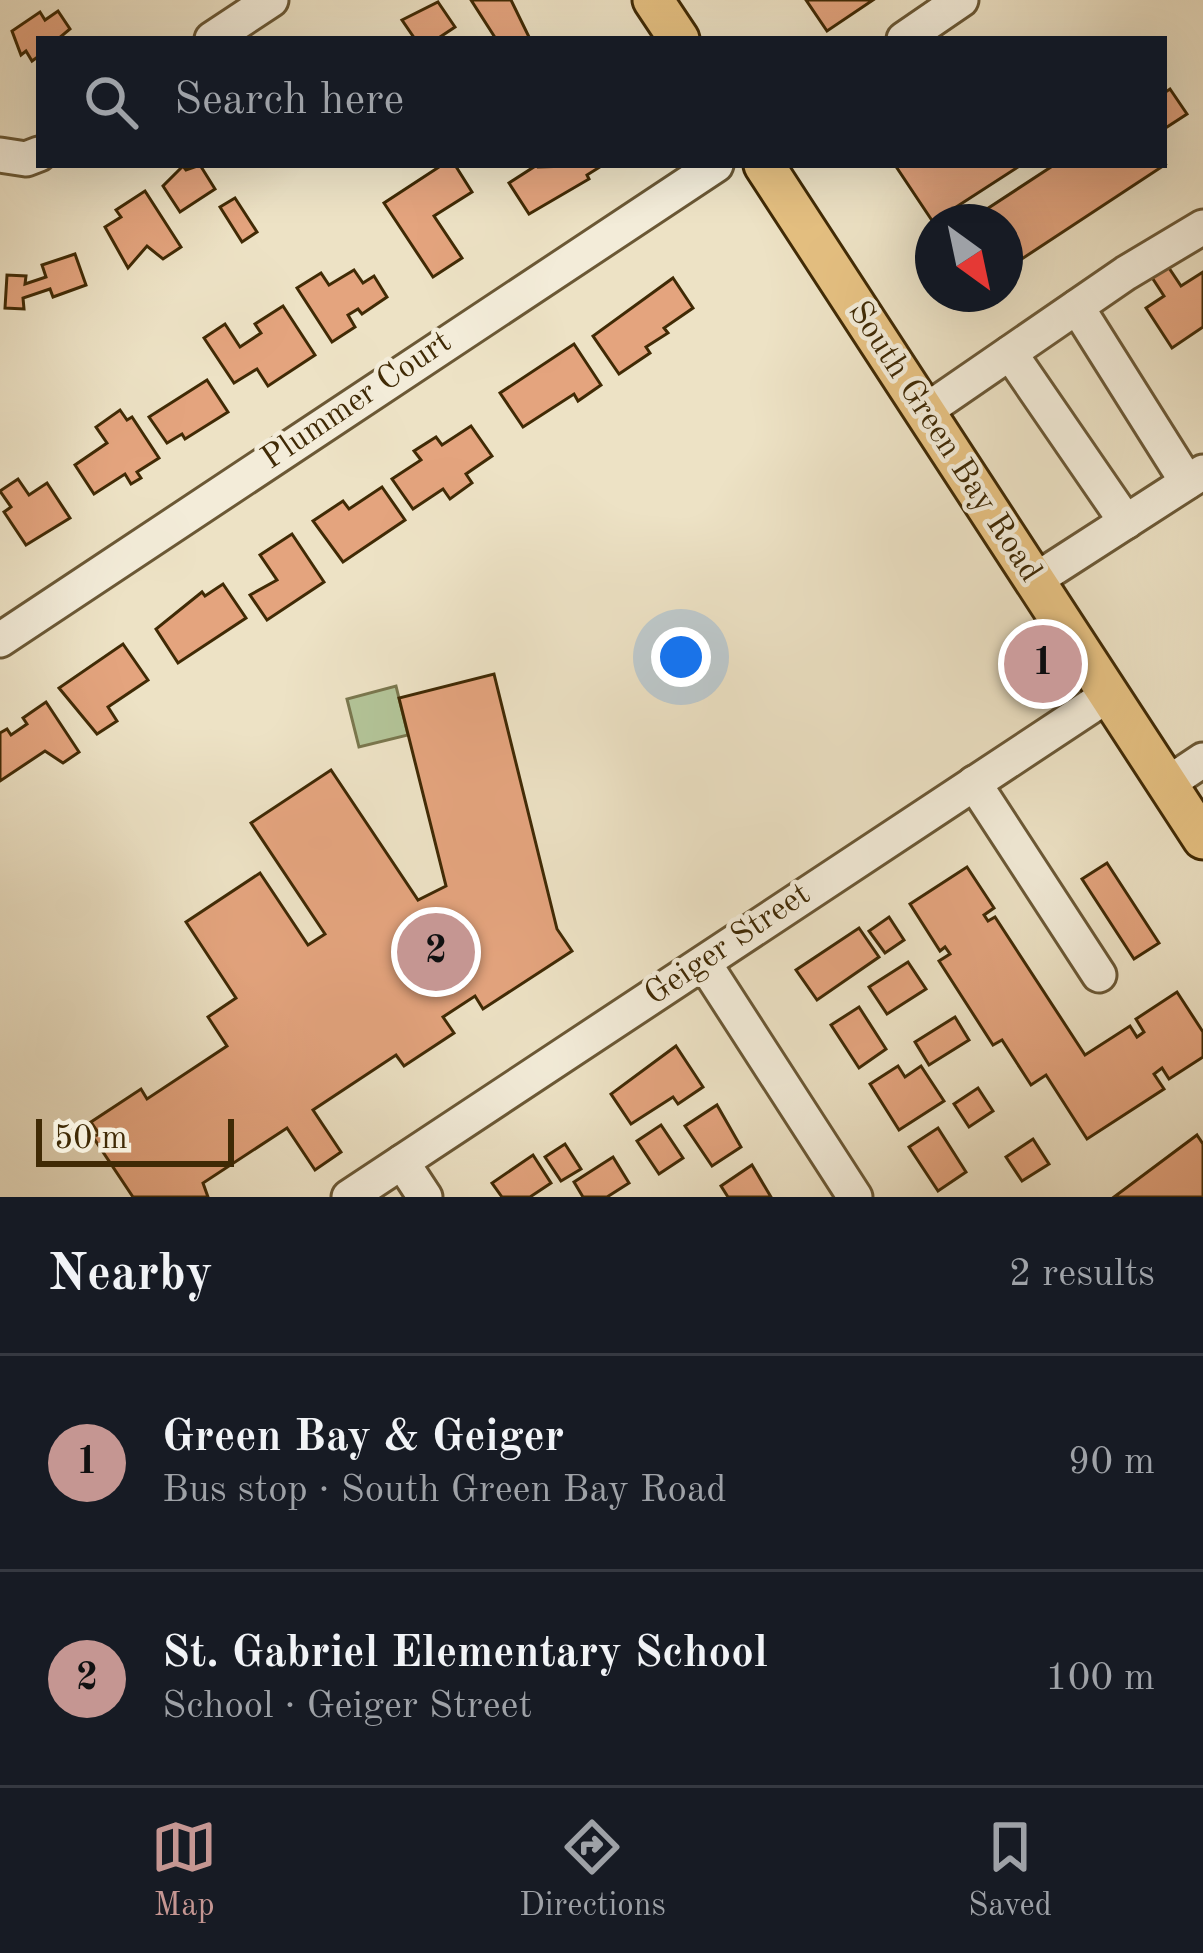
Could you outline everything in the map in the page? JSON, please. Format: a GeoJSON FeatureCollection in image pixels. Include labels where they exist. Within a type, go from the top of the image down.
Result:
{"type":"FeatureCollection","features":[{"type":"Feature","properties":{"kind":"main road"},"geometry":{"type":"LineString","coordinates":[[653,0],[677,36]]}},
{"type":"Feature","properties":{"kind":"main road","name":"South Green Bay Road"},"geometry":{"type":"LineString","coordinates":[[766,168],[1203,839]]}},
{"type":"Feature","properties":{"kind":"street"},"geometry":{"type":"LineString","coordinates":[[217,36],[271,0]]}},
{"type":"Feature","properties":{"kind":"street"},"geometry":{"type":"LineString","coordinates":[[908,36],[961,0]]}},
{"type":"Feature","properties":{"kind":"street"},"geometry":{"type":"LineString","coordinates":[[0,155],[26,159],[36,155]]}},
{"type":"Feature","properties":{"kind":"street","name":"Plummer Court"},"geometry":{"type":"LineString","coordinates":[[0,640],[711,168]]}},
{"type":"Feature","properties":{"kind":"street"},"geometry":{"type":"LineString","coordinates":[[924,412],[1203,227]]}},
{"type":"Feature","properties":{"kind":"street"},"geometry":{"type":"LineString","coordinates":[[1034,581],[1195,477],[1077,307]]}},
{"type":"Feature","properties":{"kind":"street"},"geometry":{"type":"LineString","coordinates":[[1010,353],[1126,522]]}},
{"type":"Feature","properties":{"kind":"street","name":"Geiger Street"},"geometry":{"type":"LineString","coordinates":[[349,1197],[1108,694]]}},
{"type":"Feature","properties":{"kind":"street"},"geometry":{"type":"LineString","coordinates":[[1167,784],[1203,760]]}},
{"type":"Feature","properties":{"kind":"street"},"geometry":{"type":"LineString","coordinates":[[974,782],[1099,975]]}},
{"type":"Feature","properties":{"kind":"street"},"geometry":{"type":"LineString","coordinates":[[704,963],[855,1197]]}},
{"type":"Feature","properties":{"kind":"street"},"geometry":{"type":"LineString","coordinates":[[402,1162],[424,1197]]}},
{"type":"Feature","properties":{"kind":"green space"},"geometry":{"type":"Polygon","coordinates":[[[396,686],[408,735],[359,747],[347,699],[396,686]]]}},
{"type":"Feature","properties":{"kind":"building"},"geometry":{"type":"Polygon","coordinates":[[[471,0],[511,0],[529,36],[494,36],[471,0]]]}},
{"type":"Feature","properties":{"kind":"building"},"geometry":{"type":"Polygon","coordinates":[[[806,0],[873,0],[827,31],[806,0]]]}},
{"type":"Feature","properties":{"kind":"building"},"geometry":{"type":"Polygon","coordinates":[[[438,2],[455,27],[442,36],[413,36],[402,20],[438,2]]]}},
{"type":"Feature","properties":{"kind":"building"},"geometry":{"type":"Polygon","coordinates":[[[58,11],[70,29],[62,36],[36,36],[32,61],[26,51],[21,55],[12,31],[40,12],[45,20],[58,11]]]}},
{"type":"Feature","properties":{"kind":"building"},"geometry":{"type":"Polygon","coordinates":[[[1167,91],[1187,114],[1167,127],[1167,91]]]}},
{"type":"Feature","properties":{"kind":"building"},"geometry":{"type":"Polygon","coordinates":[[[181,168],[202,168],[215,189],[180,212],[163,186],[181,168]]]}},
{"type":"Feature","properties":{"kind":"building"},"geometry":{"type":"Polygon","coordinates":[[[437,168],[457,168],[472,192],[434,216],[462,258],[433,277],[384,203],[437,168]]]}},
{"type":"Feature","properties":{"kind":"building"},"geometry":{"type":"Polygon","coordinates":[[[532,168],[598,168],[587,175],[589,179],[529,214],[509,183],[532,168]]]}},
{"type":"Feature","properties":{"kind":"building"},"geometry":{"type":"Polygon","coordinates":[[[897,168],[1016,168],[961,204],[921,204],[897,168]]]}},
{"type":"Feature","properties":{"kind":"building"},"geometry":{"type":"Polygon","coordinates":[[[1049,168],[1160,168],[1023,258],[1023,204],[994,204],[1049,168]]]}},
{"type":"Feature","properties":{"kind":"building"},"geometry":{"type":"Polygon","coordinates":[[[145,191],[181,247],[163,259],[147,246],[128,268],[105,227],[121,217],[116,210],[145,191]]]}},
{"type":"Feature","properties":{"kind":"building"},"geometry":{"type":"Polygon","coordinates":[[[235,198],[257,232],[242,242],[220,207],[235,198]]]}},
{"type":"Feature","properties":{"kind":"building"},"geometry":{"type":"Polygon","coordinates":[[[75,254],[86,285],[53,297],[50,289],[23,298],[24,309],[5,308],[7,275],[26,276],[25,284],[46,277],[42,265],[75,254]]]}},
{"type":"Feature","properties":{"kind":"building"},"geometry":{"type":"Polygon","coordinates":[[[1167,265],[1181,286],[1203,272],[1203,327],[1172,348],[1146,308],[1164,296],[1151,276],[1167,265]]]}},
{"type":"Feature","properties":{"kind":"building"},"geometry":{"type":"Polygon","coordinates":[[[354,270],[363,283],[374,276],[387,297],[362,314],[358,309],[348,315],[355,327],[332,342],[297,288],[321,273],[329,285],[354,270]]]}},
{"type":"Feature","properties":{"kind":"building"},"geometry":{"type":"Polygon","coordinates":[[[673,278],[693,308],[664,328],[668,333],[646,347],[650,353],[619,374],[593,336],[673,278]]]}},
{"type":"Feature","properties":{"kind":"building"},"geometry":{"type":"Polygon","coordinates":[[[283,306],[315,355],[268,386],[257,369],[234,383],[204,338],[225,324],[240,347],[261,333],[255,324],[283,306]]]}},
{"type":"Feature","properties":{"kind":"building"},"geometry":{"type":"Polygon","coordinates":[[[574,344],[601,385],[578,401],[574,394],[523,427],[500,393],[574,344]]]}},
{"type":"Feature","properties":{"kind":"building"},"geometry":{"type":"Polygon","coordinates":[[[207,380],[228,412],[185,439],[182,434],[167,443],[149,417],[207,380]]]}},
{"type":"Feature","properties":{"kind":"building"},"geometry":{"type":"Polygon","coordinates":[[[120,410],[127,420],[132,417],[159,458],[137,472],[141,478],[131,484],[125,474],[94,494],[75,465],[107,443],[96,427],[120,410]]]}},
{"type":"Feature","properties":{"kind":"building"},"geometry":{"type":"Polygon","coordinates":[[[471,426],[492,456],[466,474],[472,483],[450,499],[443,489],[413,509],[392,479],[421,460],[414,451],[436,437],[442,445],[471,426]]]}},
{"type":"Feature","properties":{"kind":"building"},"geometry":{"type":"Polygon","coordinates":[[[18,479],[29,495],[47,483],[70,518],[26,545],[4,512],[11,507],[0,491],[18,479]]]}},
{"type":"Feature","properties":{"kind":"building"},"geometry":{"type":"Polygon","coordinates":[[[382,487],[405,520],[343,562],[313,521],[343,501],[349,509],[382,487]]]}},
{"type":"Feature","properties":{"kind":"building"},"geometry":{"type":"Polygon","coordinates":[[[292,534],[324,582],[267,620],[250,595],[277,580],[260,555],[292,534]]]}},
{"type":"Feature","properties":{"kind":"building"},"geometry":{"type":"Polygon","coordinates":[[[223,584],[246,618],[178,663],[156,629],[202,592],[205,596],[223,584]]]}},
{"type":"Feature","properties":{"kind":"building"},"geometry":{"type":"Polygon","coordinates":[[[123,644],[148,680],[108,707],[117,721],[97,734],[59,688],[123,644]]]}},
{"type":"Feature","properties":{"kind":"building"},"geometry":{"type":"Polygon","coordinates":[[[494,674],[557,929],[572,951],[483,1009],[475,996],[443,1017],[454,1033],[404,1066],[396,1055],[313,1110],[341,1152],[315,1170],[287,1128],[203,1183],[208,1197],[133,1197],[93,1137],[99,1134],[91,1122],[141,1089],[147,1099],[227,1046],[208,1017],[236,998],[186,922],[260,873],[308,945],[325,934],[251,823],[331,770],[418,900],[446,886],[399,698],[494,674]]]}},
{"type":"Feature","properties":{"kind":"building"},"geometry":{"type":"Polygon","coordinates":[[[46,702],[79,752],[63,763],[45,751],[0,781],[0,733],[7,729],[11,735],[27,724],[23,718],[46,702]]]}},
{"type":"Feature","properties":{"kind":"building"},"geometry":{"type":"Polygon","coordinates":[[[1107,863],[1159,943],[1134,959],[1082,879],[1107,863]]]}},
{"type":"Feature","properties":{"kind":"building"},"geometry":{"type":"Polygon","coordinates":[[[967,867],[994,908],[984,915],[988,921],[995,917],[1085,1055],[1130,1026],[1137,1037],[1144,1032],[1136,1019],[1177,992],[1203,1032],[1203,1057],[1169,1079],[1162,1068],[1154,1074],[1164,1089],[1087,1139],[1046,1075],[1031,1085],[1002,1040],[993,1045],[939,961],[950,954],[945,947],[940,951],[910,904],[967,867]]]}},
{"type":"Feature","properties":{"kind":"building"},"geometry":{"type":"Polygon","coordinates":[[[889,917],[904,940],[885,953],[869,931],[889,917]]]}},
{"type":"Feature","properties":{"kind":"building"},"geometry":{"type":"Polygon","coordinates":[[[859,928],[879,957],[817,1000],[796,970],[859,928]]]}},
{"type":"Feature","properties":{"kind":"building"},"geometry":{"type":"Polygon","coordinates":[[[908,962],[926,989],[887,1014],[869,987],[908,962]]]}},
{"type":"Feature","properties":{"kind":"building"},"geometry":{"type":"Polygon","coordinates":[[[859,1007],[886,1049],[859,1068],[831,1025],[859,1007]]]}},
{"type":"Feature","properties":{"kind":"building"},"geometry":{"type":"Polygon","coordinates":[[[955,1017],[969,1040],[929,1065],[915,1042],[955,1017]]]}},
{"type":"Feature","properties":{"kind":"building"},"geometry":{"type":"Polygon","coordinates":[[[676,1046],[703,1087],[678,1104],[673,1097],[631,1124],[611,1094],[676,1046]]]}},
{"type":"Feature","properties":{"kind":"building"},"geometry":{"type":"Polygon","coordinates":[[[898,1066],[905,1077],[921,1066],[944,1101],[899,1130],[870,1084],[898,1066]]]}},
{"type":"Feature","properties":{"kind":"building"},"geometry":{"type":"Polygon","coordinates":[[[978,1088],[993,1111],[969,1127],[954,1104],[978,1088]]]}},
{"type":"Feature","properties":{"kind":"building"},"geometry":{"type":"Polygon","coordinates":[[[717,1105],[741,1147],[712,1166],[685,1126],[717,1105]]]}},
{"type":"Feature","properties":{"kind":"building"},"geometry":{"type":"Polygon","coordinates":[[[661,1125],[683,1158],[659,1174],[637,1141],[661,1125]]]}},
{"type":"Feature","properties":{"kind":"building"},"geometry":{"type":"Polygon","coordinates":[[[938,1128],[966,1172],[938,1191],[909,1147],[938,1128]]]}},
{"type":"Feature","properties":{"kind":"building"},"geometry":{"type":"Polygon","coordinates":[[[1197,1135],[1203,1144],[1203,1197],[1114,1197],[1197,1135]]]}},
{"type":"Feature","properties":{"kind":"building"},"geometry":{"type":"Polygon","coordinates":[[[1033,1139],[1049,1164],[1022,1181],[1006,1157],[1033,1139]]]}},
{"type":"Feature","properties":{"kind":"building"},"geometry":{"type":"Polygon","coordinates":[[[565,1144],[581,1169],[561,1181],[545,1157],[565,1144]]]}},
{"type":"Feature","properties":{"kind":"building"},"geometry":{"type":"Polygon","coordinates":[[[533,1155],[551,1183],[530,1197],[502,1197],[492,1183],[533,1155]]]}},
{"type":"Feature","properties":{"kind":"building"},"geometry":{"type":"Polygon","coordinates":[[[613,1157],[629,1183],[607,1197],[583,1197],[574,1182],[613,1157]]]}},
{"type":"Feature","properties":{"kind":"building"},"geometry":{"type":"Polygon","coordinates":[[[752,1165],[771,1197],[728,1197],[721,1186],[752,1165]]]}},
{"type":"Feature","properties":{"kind":"place","name":"Green Bay & Geiger"},"geometry":{"type":"Point","coordinates":[1043,664]}},
{"type":"Feature","properties":{"kind":"place","name":"St. Gabriel Elementary School"},"geometry":{"type":"Point","coordinates":[436,952]}}]}
